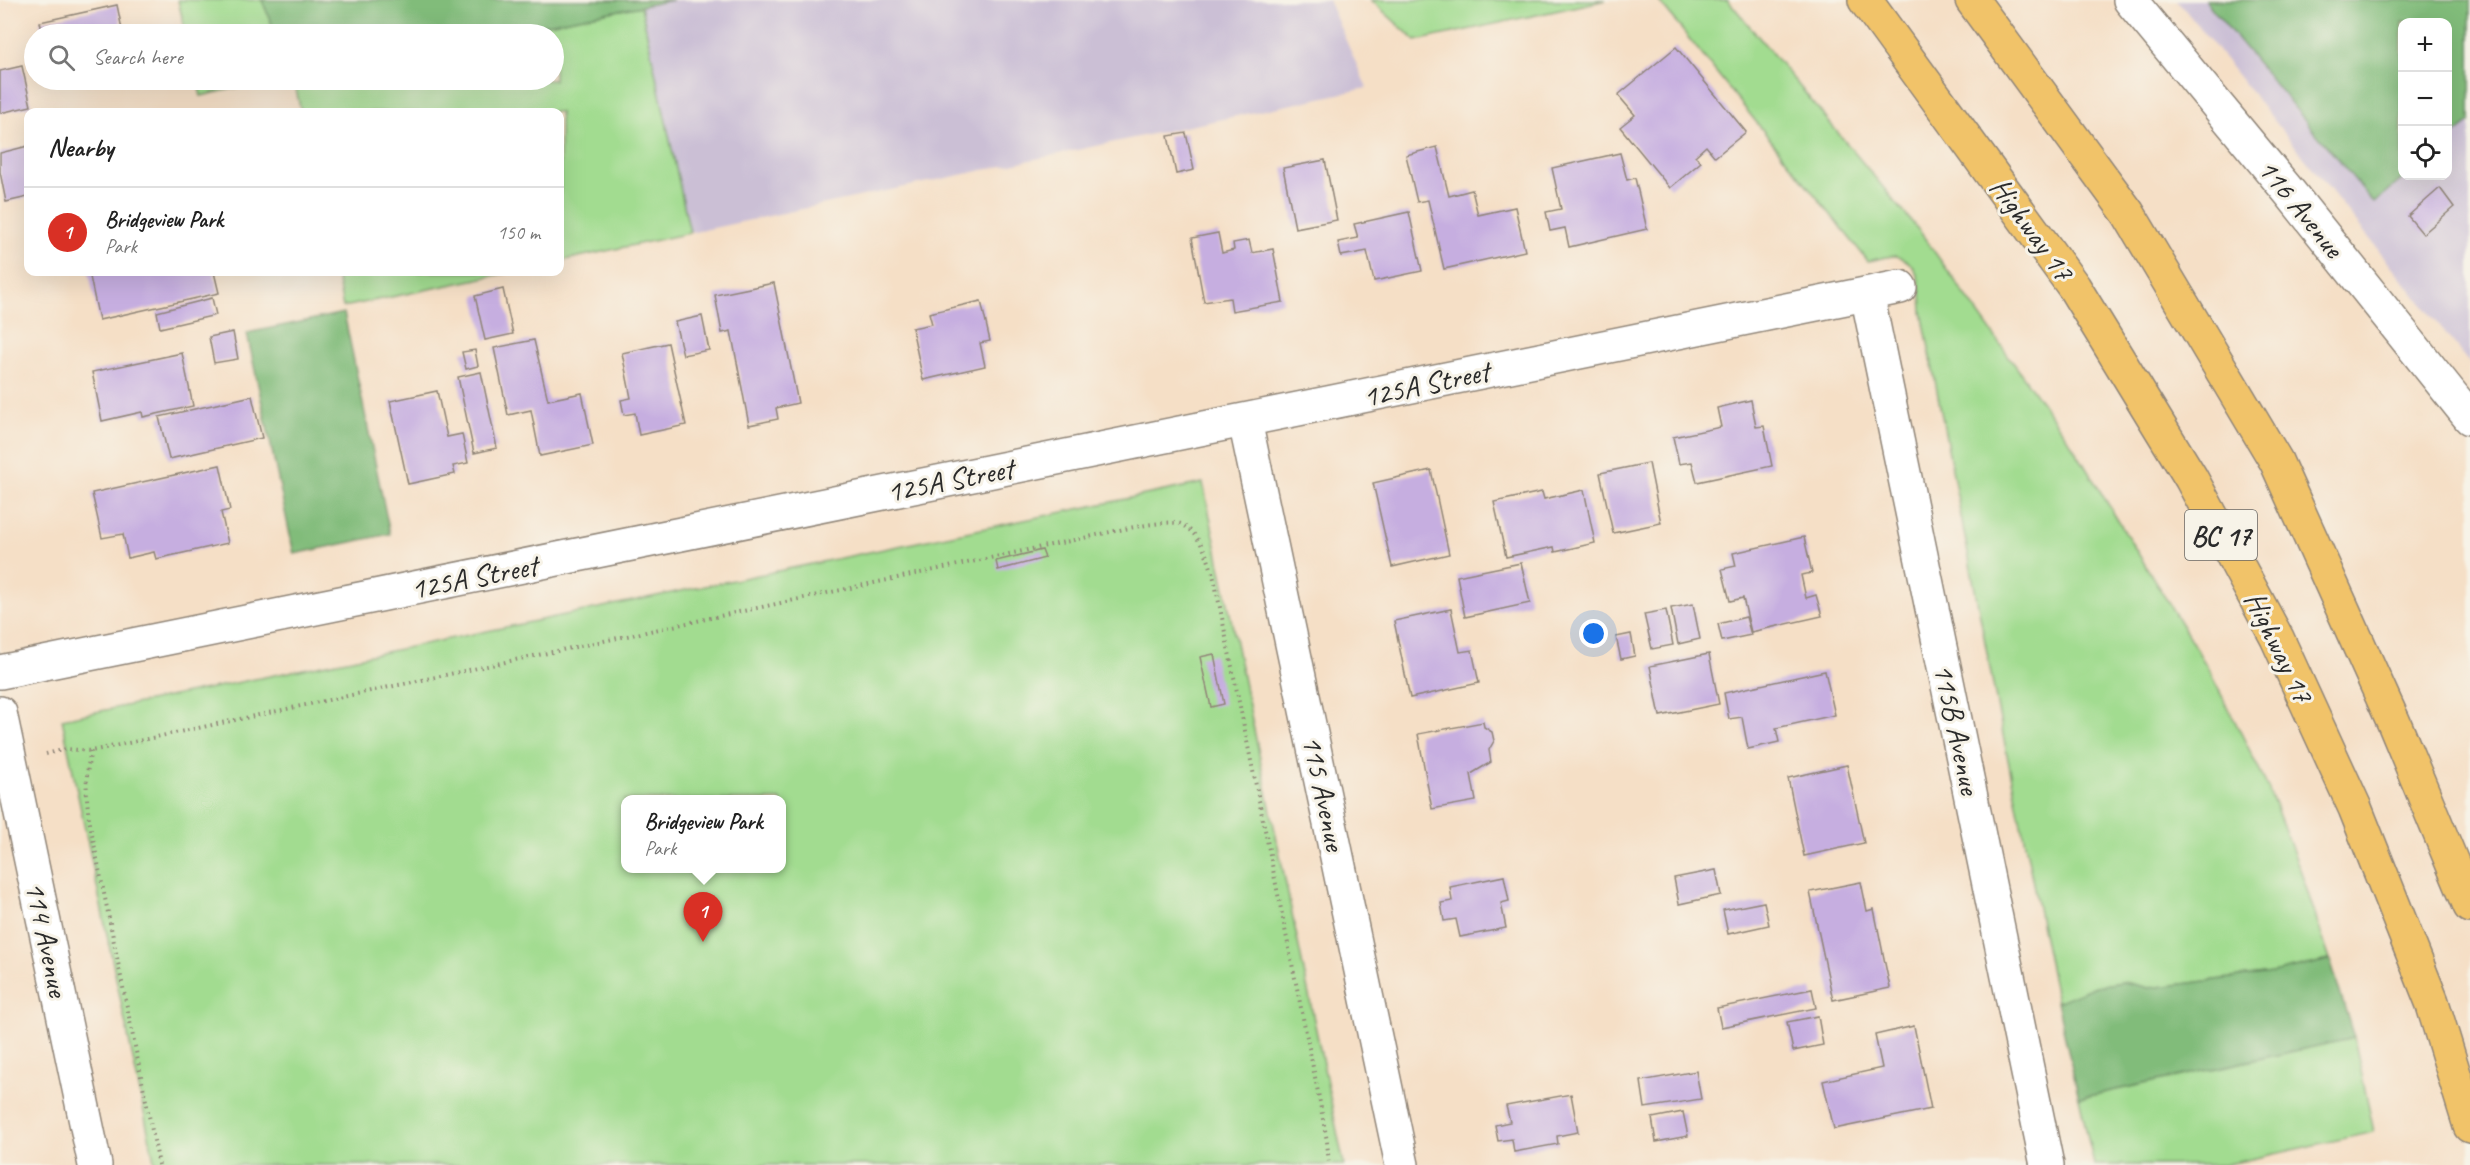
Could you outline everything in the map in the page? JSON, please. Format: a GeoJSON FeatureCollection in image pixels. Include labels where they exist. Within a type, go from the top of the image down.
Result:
{"type":"FeatureCollection","features":[{"type":"Feature","properties":{"kind":"highway","name":"Highway 17"},"geometry":{"type":"LineString","coordinates":[[1865,0],[2074,287],[2191,478],[2277,638],[2355,808],[2432,1002],[2470,1126]]}},
{"type":"Feature","properties":{"kind":"highway","name":"BC 17"},"geometry":{"type":"LineString","coordinates":[[1972,0],[2128,213],[2276,461],[2394,723],[2470,906]]}},
{"type":"Feature","properties":{"kind":"street","name":"116 Avenue"},"geometry":{"type":"LineString","coordinates":[[2130,0],[2290,193],[2470,418]]}},
{"type":"Feature","properties":{"kind":"street","name":"125A Street"},"geometry":{"type":"LineString","coordinates":[[0,672],[1900,287]]}},
{"type":"Feature","properties":{"kind":"street","name":"115B Avenue"},"geometry":{"type":"LineString","coordinates":[[1867,294],[2047,1165]]}},
{"type":"Feature","properties":{"kind":"street","name":"115 Avenue"},"geometry":{"type":"LineString","coordinates":[[1245,421],[1402,1165]]}},
{"type":"Feature","properties":{"kind":"street","name":"114 Avenue"},"geometry":{"type":"LineString","coordinates":[[0,713],[95,1165]]}},
{"type":"Feature","properties":{"kind":"path"},"geometry":{"type":"LineString","coordinates":[[159,1165],[89,819],[85,788],[86,770],[91,751],[1077,539],[1153,524],[1179,523],[1193,533],[1205,551],[1215,583],[1328,1141],[1329,1165]]}},
{"type":"Feature","properties":{"kind":"shaded area"},"geometry":{"type":"Polygon","coordinates":[[[673,0],[1328,0],[1367,88],[690,233],[641,6],[673,0]]]}},
{"type":"Feature","properties":{"kind":"shaded area"},"geometry":{"type":"Polygon","coordinates":[[[2177,0],[2470,0],[2470,363],[2177,0]]]}},
{"type":"Feature","properties":{"kind":"green space"},"geometry":{"type":"Polygon","coordinates":[[[178,0],[262,0],[272,24],[184,24],[178,0]]]}},
{"type":"Feature","properties":{"kind":"green space"},"geometry":{"type":"Polygon","coordinates":[[[262,0],[673,0],[547,24],[272,24],[262,0]]]}},
{"type":"Feature","properties":{"kind":"green space"},"geometry":{"type":"Polygon","coordinates":[[[1371,0],[1606,0],[1416,41],[1371,0]]]}},
{"type":"Feature","properties":{"kind":"green space"},"geometry":{"type":"Polygon","coordinates":[[[1658,0],[1728,0],[1921,233],[2072,445],[2205,663],[2242,735],[2269,790],[2301,872],[2330,960],[2273,973],[2149,988],[2123,982],[2096,986],[2057,1002],[1997,705],[1922,312],[1920,287],[1915,271],[1905,259],[1896,256],[1868,261],[1658,0]]]}},
{"type":"Feature","properties":{"kind":"green space"},"geometry":{"type":"Polygon","coordinates":[[[2205,0],[2470,0],[2470,122],[2452,136],[2452,18],[2398,18],[2398,180],[2401,180],[2374,203],[2205,0]]]}},
{"type":"Feature","properties":{"kind":"green space"},"geometry":{"type":"Polygon","coordinates":[[[641,6],[690,233],[564,260],[564,108],[300,108],[296,90],[564,90],[564,24],[547,24],[641,6]]]}},
{"type":"Feature","properties":{"kind":"green space"},"geometry":{"type":"Polygon","coordinates":[[[200,90],[226,90],[201,96],[200,90]]]}},
{"type":"Feature","properties":{"kind":"green space"},"geometry":{"type":"Polygon","coordinates":[[[337,276],[492,276],[343,307],[337,276]]]}},
{"type":"Feature","properties":{"kind":"green space"},"geometry":{"type":"Polygon","coordinates":[[[344,313],[390,534],[294,554],[247,333],[344,313]]]}},
{"type":"Feature","properties":{"kind":"green space"},"geometry":{"type":"Polygon","coordinates":[[[1203,483],[1344,1165],[155,1165],[62,719],[1203,483]]]}},
{"type":"Feature","properties":{"kind":"green space"},"geometry":{"type":"Polygon","coordinates":[[[2330,960],[2354,1038],[2079,1098],[2057,1002],[2096,986],[2123,982],[2149,988],[2272,973],[2330,960]]]}},
{"type":"Feature","properties":{"kind":"green space"},"geometry":{"type":"Polygon","coordinates":[[[2354,1038],[2374,1132],[2224,1165],[2094,1165],[2079,1098],[2354,1038]]]}},
{"type":"Feature","properties":{"kind":"building"},"geometry":{"type":"Polygon","coordinates":[[[117,5],[121,24],[40,24],[40,22],[117,5]]]}},
{"type":"Feature","properties":{"kind":"building"},"geometry":{"type":"Polygon","coordinates":[[[1676,47],[1746,132],[1715,157],[1706,146],[1695,156],[1701,162],[1670,188],[1620,127],[1635,115],[1618,95],[1676,47]]]}},
{"type":"Feature","properties":{"kind":"building"},"geometry":{"type":"Polygon","coordinates":[[[22,66],[24,90],[27,90],[31,106],[0,113],[0,71],[22,66]]]}},
{"type":"Feature","properties":{"kind":"building"},"geometry":{"type":"Polygon","coordinates":[[[1186,133],[1194,170],[1176,174],[1168,136],[1186,133]]]}},
{"type":"Feature","properties":{"kind":"building"},"geometry":{"type":"Polygon","coordinates":[[[24,147],[24,198],[6,202],[0,172],[0,153],[24,147]]]}},
{"type":"Feature","properties":{"kind":"building"},"geometry":{"type":"Polygon","coordinates":[[[1437,147],[1449,196],[1472,190],[1478,215],[1515,207],[1525,251],[1444,269],[1428,200],[1417,202],[1406,155],[1437,147]]]}},
{"type":"Feature","properties":{"kind":"building"},"geometry":{"type":"Polygon","coordinates":[[[1620,153],[1627,180],[1635,178],[1647,229],[1569,247],[1565,228],[1550,231],[1546,212],[1561,209],[1552,168],[1620,153]]]}},
{"type":"Feature","properties":{"kind":"building"},"geometry":{"type":"Polygon","coordinates":[[[1325,160],[1337,220],[1295,228],[1283,168],[1325,160]]]}},
{"type":"Feature","properties":{"kind":"building"},"geometry":{"type":"Polygon","coordinates":[[[2440,188],[2454,207],[2423,234],[2408,216],[2440,188]]]}},
{"type":"Feature","properties":{"kind":"building"},"geometry":{"type":"Polygon","coordinates":[[[1409,212],[1422,271],[1374,281],[1367,251],[1341,256],[1338,242],[1358,238],[1354,224],[1409,212]]]}},
{"type":"Feature","properties":{"kind":"building"},"geometry":{"type":"Polygon","coordinates":[[[1218,233],[1222,253],[1234,250],[1233,243],[1249,240],[1252,253],[1273,249],[1283,302],[1232,311],[1230,298],[1204,302],[1192,238],[1218,233]]]}},
{"type":"Feature","properties":{"kind":"building"},"geometry":{"type":"Polygon","coordinates":[[[90,276],[215,276],[219,293],[99,320],[90,276]]]}},
{"type":"Feature","properties":{"kind":"building"},"geometry":{"type":"Polygon","coordinates":[[[774,283],[798,403],[776,408],[778,419],[749,425],[731,331],[722,333],[715,295],[774,283]]]}},
{"type":"Feature","properties":{"kind":"building"},"geometry":{"type":"Polygon","coordinates":[[[503,289],[513,334],[485,340],[475,296],[503,289]]]}},
{"type":"Feature","properties":{"kind":"building"},"geometry":{"type":"Polygon","coordinates":[[[212,298],[216,315],[160,328],[157,312],[212,298]]]}},
{"type":"Feature","properties":{"kind":"building"},"geometry":{"type":"Polygon","coordinates":[[[981,301],[990,341],[980,343],[985,366],[923,380],[912,328],[932,324],[929,313],[981,301]]]}},
{"type":"Feature","properties":{"kind":"building"},"geometry":{"type":"Polygon","coordinates":[[[702,316],[709,350],[683,355],[675,322],[702,316]]]}},
{"type":"Feature","properties":{"kind":"building"},"geometry":{"type":"Polygon","coordinates":[[[233,332],[238,359],[214,363],[209,337],[233,332]]]}},
{"type":"Feature","properties":{"kind":"building"},"geometry":{"type":"Polygon","coordinates":[[[534,340],[548,400],[582,393],[593,445],[540,456],[531,410],[508,415],[494,348],[534,340]]]}},
{"type":"Feature","properties":{"kind":"building"},"geometry":{"type":"Polygon","coordinates":[[[668,343],[686,425],[639,435],[635,413],[624,415],[621,400],[631,398],[622,353],[668,343]]]}},
{"type":"Feature","properties":{"kind":"building"},"geometry":{"type":"Polygon","coordinates":[[[475,350],[478,366],[466,369],[462,352],[475,350]]]}},
{"type":"Feature","properties":{"kind":"building"},"geometry":{"type":"Polygon","coordinates":[[[182,353],[193,406],[143,417],[142,412],[102,421],[92,372],[182,353]]]}},
{"type":"Feature","properties":{"kind":"building"},"geometry":{"type":"Polygon","coordinates":[[[481,372],[497,448],[474,453],[458,377],[481,372]]]}},
{"type":"Feature","properties":{"kind":"building"},"geometry":{"type":"Polygon","coordinates":[[[437,391],[447,437],[462,434],[468,463],[453,466],[455,474],[408,484],[390,401],[437,391]]]}},
{"type":"Feature","properties":{"kind":"building"},"geometry":{"type":"Polygon","coordinates":[[[252,396],[262,438],[169,459],[159,417],[252,396]]]}},
{"type":"Feature","properties":{"kind":"building"},"geometry":{"type":"Polygon","coordinates":[[[1751,400],[1756,427],[1764,426],[1772,466],[1697,482],[1692,462],[1679,464],[1673,437],[1721,427],[1717,408],[1751,400]]]}},
{"type":"Feature","properties":{"kind":"building"},"geometry":{"type":"Polygon","coordinates":[[[1649,463],[1661,523],[1613,533],[1600,473],[1649,463]]]}},
{"type":"Feature","properties":{"kind":"building"},"geometry":{"type":"Polygon","coordinates":[[[220,465],[230,510],[221,512],[228,543],[156,559],[154,552],[128,558],[123,534],[102,538],[92,493],[220,465]]]}},
{"type":"Feature","properties":{"kind":"building"},"geometry":{"type":"Polygon","coordinates":[[[1431,470],[1449,554],[1392,567],[1373,483],[1431,470]]]}},
{"type":"Feature","properties":{"kind":"building"},"geometry":{"type":"Polygon","coordinates":[[[1584,490],[1595,543],[1555,552],[1554,547],[1506,557],[1494,502],[1542,492],[1544,499],[1584,490]]]}},
{"type":"Feature","properties":{"kind":"building"},"geometry":{"type":"Polygon","coordinates":[[[1804,537],[1812,573],[1801,575],[1806,598],[1816,595],[1822,616],[1751,632],[1743,598],[1730,601],[1722,569],[1736,566],[1733,553],[1804,537]]]}},
{"type":"Feature","properties":{"kind":"building"},"geometry":{"type":"Polygon","coordinates":[[[1042,550],[1045,558],[998,570],[996,561],[1042,550]]]}},
{"type":"Feature","properties":{"kind":"building"},"geometry":{"type":"Polygon","coordinates":[[[1521,563],[1530,603],[1465,617],[1457,576],[1521,563]]]}},
{"type":"Feature","properties":{"kind":"building"},"geometry":{"type":"Polygon","coordinates":[[[1693,604],[1700,639],[1678,644],[1671,608],[1693,604]]]}},
{"type":"Feature","properties":{"kind":"building"},"geometry":{"type":"Polygon","coordinates":[[[1451,609],[1460,652],[1472,650],[1479,683],[1410,698],[1394,621],[1451,609]]]}},
{"type":"Feature","properties":{"kind":"building"},"geometry":{"type":"Polygon","coordinates":[[[1666,610],[1673,645],[1652,649],[1644,614],[1666,610]]]}},
{"type":"Feature","properties":{"kind":"building"},"geometry":{"type":"Polygon","coordinates":[[[1746,617],[1751,635],[1722,641],[1718,624],[1746,617]]]}},
{"type":"Feature","properties":{"kind":"building"},"geometry":{"type":"Polygon","coordinates":[[[1631,634],[1635,656],[1621,659],[1616,637],[1631,634]]]}},
{"type":"Feature","properties":{"kind":"building"},"geometry":{"type":"Polygon","coordinates":[[[1214,654],[1224,704],[1211,707],[1200,657],[1214,654]]]}},
{"type":"Feature","properties":{"kind":"building"},"geometry":{"type":"Polygon","coordinates":[[[1709,654],[1719,704],[1660,716],[1650,666],[1709,654]]]}},
{"type":"Feature","properties":{"kind":"building"},"geometry":{"type":"Polygon","coordinates":[[[1825,671],[1835,715],[1776,728],[1779,742],[1748,749],[1742,717],[1729,719],[1724,693],[1825,671]]]}},
{"type":"Feature","properties":{"kind":"building"},"geometry":{"type":"Polygon","coordinates":[[[1483,722],[1484,727],[1492,732],[1494,741],[1489,750],[1491,762],[1471,774],[1476,801],[1432,809],[1418,734],[1483,722]]]}},
{"type":"Feature","properties":{"kind":"building"},"geometry":{"type":"Polygon","coordinates":[[[1847,765],[1864,843],[1804,856],[1788,778],[1847,765]]]}},
{"type":"Feature","properties":{"kind":"building"},"geometry":{"type":"Polygon","coordinates":[[[1716,870],[1721,895],[1679,904],[1674,878],[1716,870]]]}},
{"type":"Feature","properties":{"kind":"building"},"geometry":{"type":"Polygon","coordinates":[[[1504,876],[1509,901],[1501,903],[1506,928],[1460,937],[1456,919],[1444,921],[1441,903],[1452,901],[1450,887],[1504,876]]]}},
{"type":"Feature","properties":{"kind":"building"},"geometry":{"type":"Polygon","coordinates":[[[1861,882],[1867,911],[1874,909],[1890,988],[1833,1000],[1810,892],[1861,882]]]}},
{"type":"Feature","properties":{"kind":"building"},"geometry":{"type":"Polygon","coordinates":[[[1764,902],[1769,925],[1728,934],[1723,910],[1764,902]]]}},
{"type":"Feature","properties":{"kind":"building"},"geometry":{"type":"Polygon","coordinates":[[[1812,989],[1816,1008],[1721,1027],[1717,1008],[1812,989]]]}},
{"type":"Feature","properties":{"kind":"building"},"geometry":{"type":"Polygon","coordinates":[[[1818,1016],[1823,1045],[1793,1051],[1787,1022],[1818,1016]]]}},
{"type":"Feature","properties":{"kind":"building"},"geometry":{"type":"Polygon","coordinates":[[[1914,1026],[1931,1109],[1834,1129],[1823,1081],[1882,1068],[1875,1035],[1914,1026]]]}},
{"type":"Feature","properties":{"kind":"building"},"geometry":{"type":"Polygon","coordinates":[[[1696,1071],[1701,1099],[1645,1108],[1641,1081],[1696,1071]]]}},
{"type":"Feature","properties":{"kind":"building"},"geometry":{"type":"Polygon","coordinates":[[[1571,1094],[1578,1132],[1557,1136],[1558,1144],[1514,1152],[1512,1139],[1498,1141],[1495,1125],[1510,1122],[1506,1106],[1571,1094]]]}},
{"type":"Feature","properties":{"kind":"building"},"geometry":{"type":"Polygon","coordinates":[[[1683,1112],[1688,1136],[1656,1142],[1652,1118],[1683,1112]]]}},
{"type":"Feature","properties":{"kind":"place","name":"Bridgeview Park"},"geometry":{"type":"Point","coordinates":[703,942]}}]}
